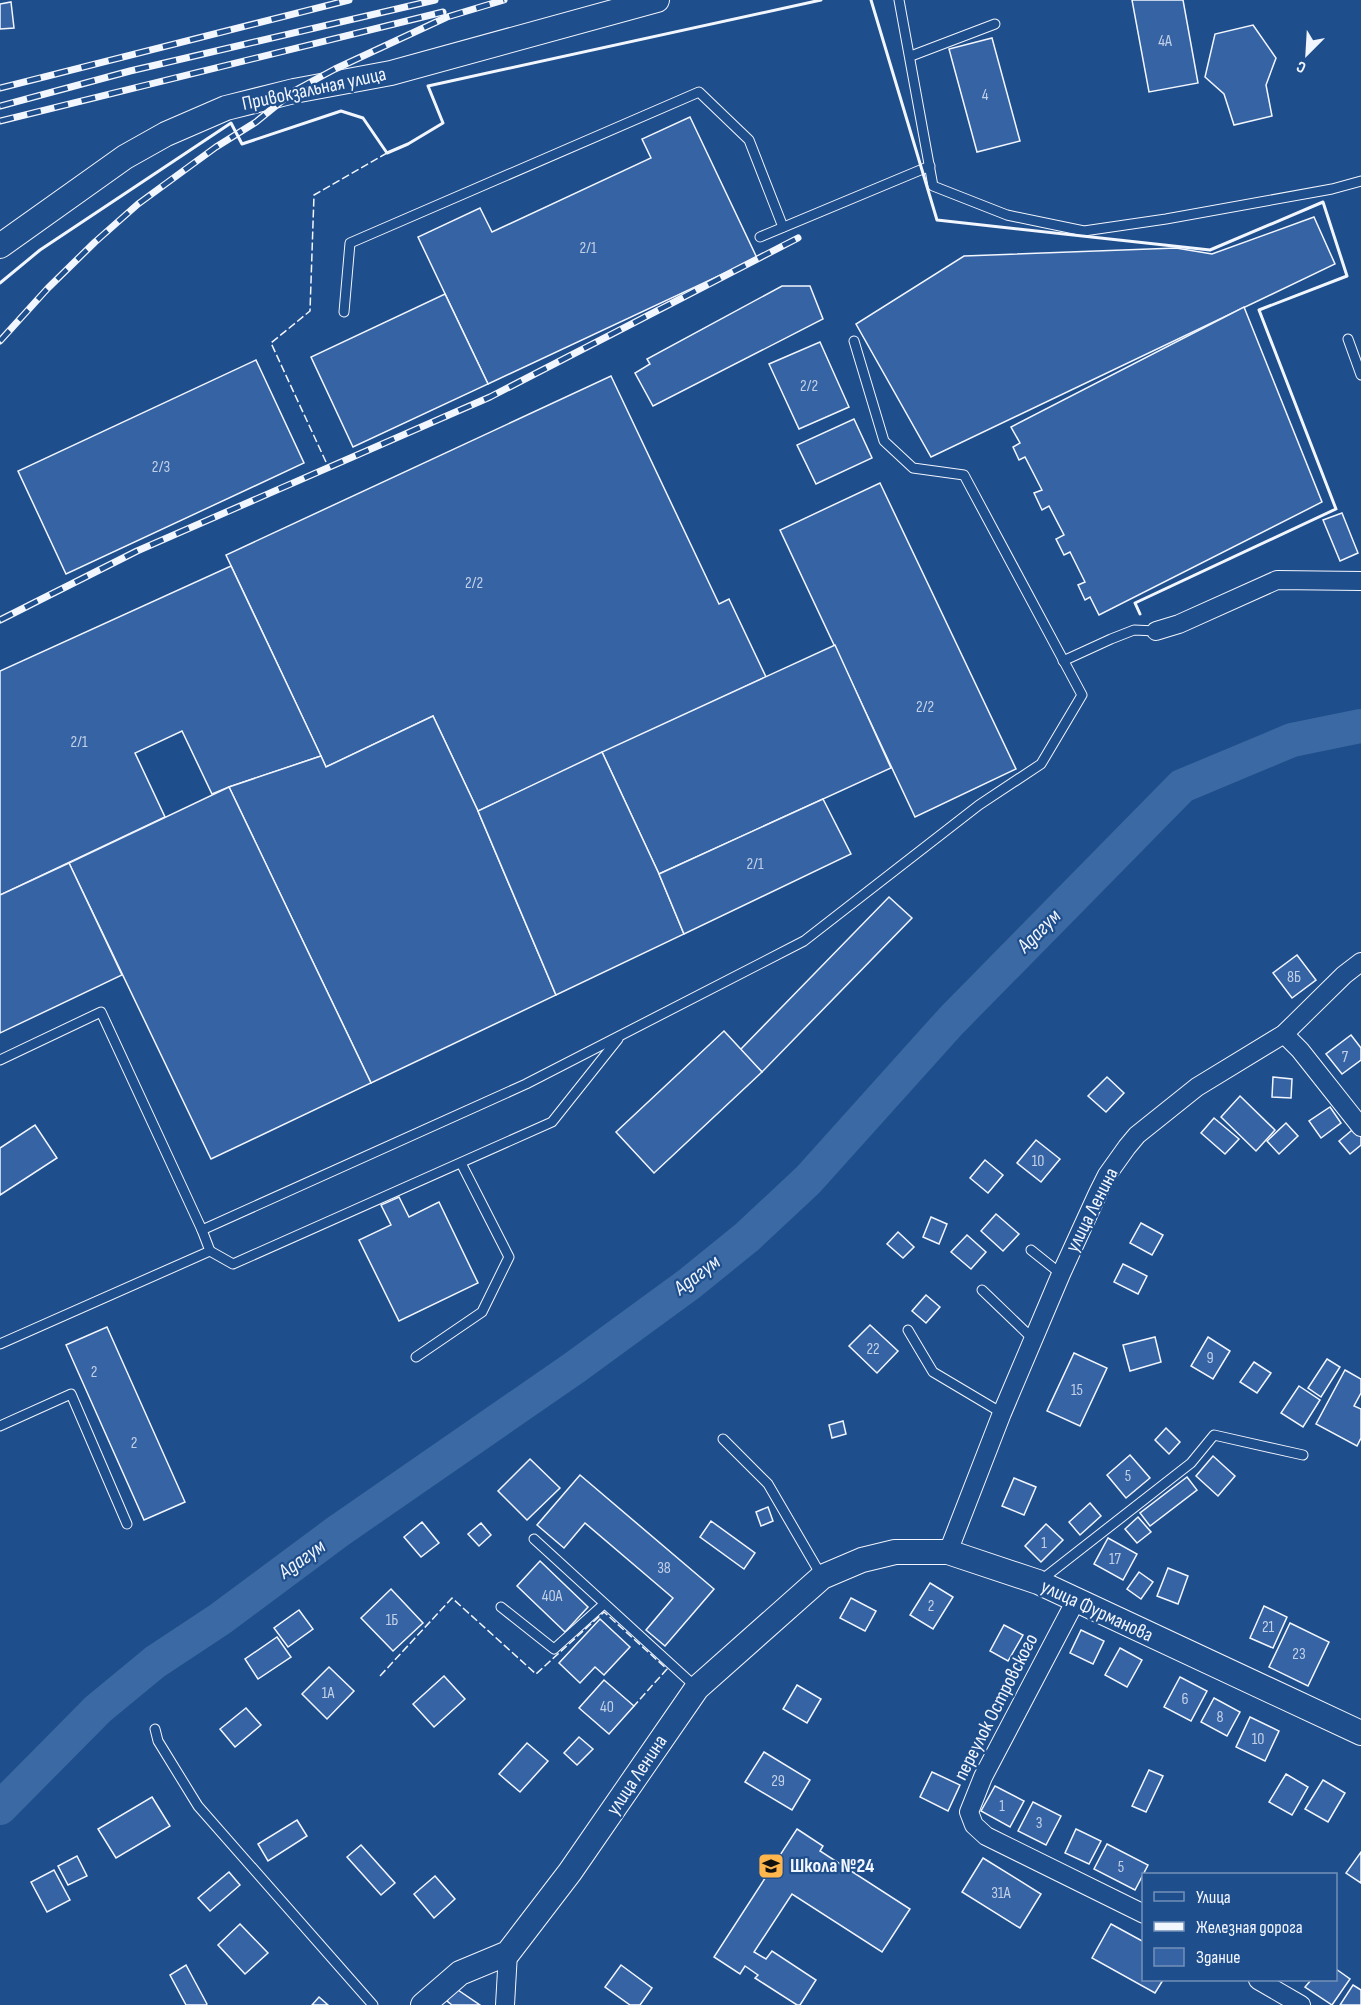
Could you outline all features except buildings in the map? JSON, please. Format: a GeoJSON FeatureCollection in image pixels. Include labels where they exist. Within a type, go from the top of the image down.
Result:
{"type":"FeatureCollection","features":[{"type":"Feature","properties":{"kind":"main road","name":"Привокзальная улица"},"geometry":{"type":"LineString","coordinates":[[0,246],[125,157],[166,134],[226,108],[294,91],[391,73],[657,0]]}},
{"type":"Feature","properties":{"kind":"main road","name":"улица Фурманова"},"geometry":{"type":"LineString","coordinates":[[822,1577],[862,1560],[895,1552],[948,1552],[1038,1582],[1361,1733]]}},
{"type":"Feature","properties":{"kind":"main road","name":"улица Ленина"},"geometry":{"type":"LineString","coordinates":[[508,1953],[570,1872],[697,1688],[822,1577]]}},
{"type":"Feature","properties":{"kind":"main road"},"geometry":{"type":"LineString","coordinates":[[423,2005],[460,1973],[508,1953]]}},
{"type":"Feature","properties":{"kind":"street"},"geometry":{"type":"LineString","coordinates":[[1156,631],[1179,624],[1277,580],[1361,581]]}},
{"type":"Feature","properties":{"kind":"street","name":"улица Ленина"},"geometry":{"type":"LineString","coordinates":[[948,1552],[1002,1413],[1061,1274],[1107,1175],[1137,1135],[1197,1087],[1284,1034],[1344,975],[1361,962]]}},
{"type":"Feature","properties":{"kind":"street"},"geometry":{"type":"LineString","coordinates":[[1284,1034],[1300,1050],[1361,1127]]}},
{"type":"Feature","properties":{"kind":"street","name":"переулок Островского"},"geometry":{"type":"LineString","coordinates":[[1076,1600],[983,1778],[969,1812],[974,1825],[986,1836],[1142,1914]]}},
{"type":"Feature","properties":{"kind":"street"},"geometry":{"type":"LineString","coordinates":[[505,2005],[508,1953]]}},
{"type":"Feature","properties":{"kind":"street"},"geometry":{"type":"LineString","coordinates":[[1260,1981],[1301,2005]]}},
{"type":"Feature","properties":{"kind":"lane"},"geometry":{"type":"LineString","coordinates":[[899,0],[933,186],[1007,215],[1084,231],[1188,215],[1361,181]]}},
{"type":"Feature","properties":{"kind":"lane"},"geometry":{"type":"LineString","coordinates":[[911,56],[994,24]]}},
{"type":"Feature","properties":{"kind":"lane"},"geometry":{"type":"LineString","coordinates":[[344,312],[350,243],[699,92],[749,140],[783,227]]}},
{"type":"Feature","properties":{"kind":"lane"},"geometry":{"type":"LineString","coordinates":[[760,237],[930,166]]}},
{"type":"Feature","properties":{"kind":"lane"},"geometry":{"type":"LineString","coordinates":[[1348,339],[1361,375]]}},
{"type":"Feature","properties":{"kind":"lane"},"geometry":{"type":"LineString","coordinates":[[202,1230],[526,1084],[804,941],[979,805],[1041,764],[1082,695],[964,475],[913,468],[884,441],[854,342]]}},
{"type":"Feature","properties":{"kind":"lane"},"geometry":{"type":"LineString","coordinates":[[1063,661],[1134,630],[1156,631]]}},
{"type":"Feature","properties":{"kind":"lane"},"geometry":{"type":"LineString","coordinates":[[0,1060],[101,1012],[210,1251],[233,1264],[552,1122],[621,1035]]}},
{"type":"Feature","properties":{"kind":"lane"},"geometry":{"type":"LineString","coordinates":[[416,1357],[482,1312],[509,1257],[461,1163]]}},
{"type":"Feature","properties":{"kind":"lane"},"geometry":{"type":"LineString","coordinates":[[1031,1250],[1061,1274]]}},
{"type":"Feature","properties":{"kind":"lane"},"geometry":{"type":"LineString","coordinates":[[0,1332],[2,1343],[210,1251]]}},
{"type":"Feature","properties":{"kind":"lane"},"geometry":{"type":"LineString","coordinates":[[982,1290],[1034,1340]]}},
{"type":"Feature","properties":{"kind":"lane"},"geometry":{"type":"LineString","coordinates":[[908,1330],[933,1372],[1002,1413]]}},
{"type":"Feature","properties":{"kind":"lane"},"geometry":{"type":"LineString","coordinates":[[0,1425],[71,1394],[127,1524]]}},
{"type":"Feature","properties":{"kind":"lane"},"geometry":{"type":"LineString","coordinates":[[1038,1582],[1191,1463],[1214,1435],[1304,1455]]}},
{"type":"Feature","properties":{"kind":"lane"},"geometry":{"type":"LineString","coordinates":[[723,1439],[768,1484],[822,1577]]}},
{"type":"Feature","properties":{"kind":"lane"},"geometry":{"type":"LineString","coordinates":[[534,1539],[697,1688]]}},
{"type":"Feature","properties":{"kind":"lane"},"geometry":{"type":"LineString","coordinates":[[501,1607],[554,1649],[604,1604]]}},
{"type":"Feature","properties":{"kind":"lane"},"geometry":{"type":"LineString","coordinates":[[155,1729],[158,1741],[198,1806],[374,2005]]}},
{"type":"Feature","properties":{"kind":"waterway","name":"Адагум"},"geometry":{"type":"LineString","coordinates":[[0,1808],[98,1709],[155,1662],[220,1619],[337,1532],[574,1368],[689,1284],[747,1237],[808,1180],[951,1021],[1182,786],[1292,740],[1361,726]]}},
{"type":"Feature","properties":{"kind":"railway"},"geometry":{"type":"LineString","coordinates":[[0,88],[349,0]]}},
{"type":"Feature","properties":{"kind":"railway"},"geometry":{"type":"LineString","coordinates":[[0,106],[130,71],[435,0]]}},
{"type":"Feature","properties":{"kind":"railway"},"geometry":{"type":"LineString","coordinates":[[0,341],[48,288],[138,204],[216,147],[256,122],[294,91],[335,69],[447,17],[504,0]]}},
{"type":"Feature","properties":{"kind":"railway"},"geometry":{"type":"LineString","coordinates":[[0,121],[443,12]]}},
{"type":"Feature","properties":{"kind":"railway"},"geometry":{"type":"LineString","coordinates":[[0,620],[137,551],[490,397],[798,238]]}},
{"type":"Feature","properties":{"kind":"fence"},"geometry":{"type":"LineString","coordinates":[[326,462],[271,343],[310,311],[314,195],[387,153]]}},
{"type":"Feature","properties":{"kind":"fence"},"geometry":{"type":"LineString","coordinates":[[380,1676],[452,1598],[536,1674],[604,1612],[667,1669],[634,1706]]}},
{"type":"Feature","properties":{"kind":"wall"},"geometry":{"type":"LineString","coordinates":[[0,283],[40,250],[231,123],[242,144],[341,111],[363,118],[387,153],[408,144],[443,123],[428,86],[821,0]]}},
{"type":"Feature","properties":{"kind":"wall"},"geometry":{"type":"LineString","coordinates":[[871,0],[937,220],[1210,250],[1323,202],[1347,276],[1259,310],[1336,509],[1135,603],[1140,614]]}},
{"type":"Feature","properties":{"kind":"place","name":"Школа №24"},"geometry":{"type":"Point","coordinates":[771,1866]}}]}
